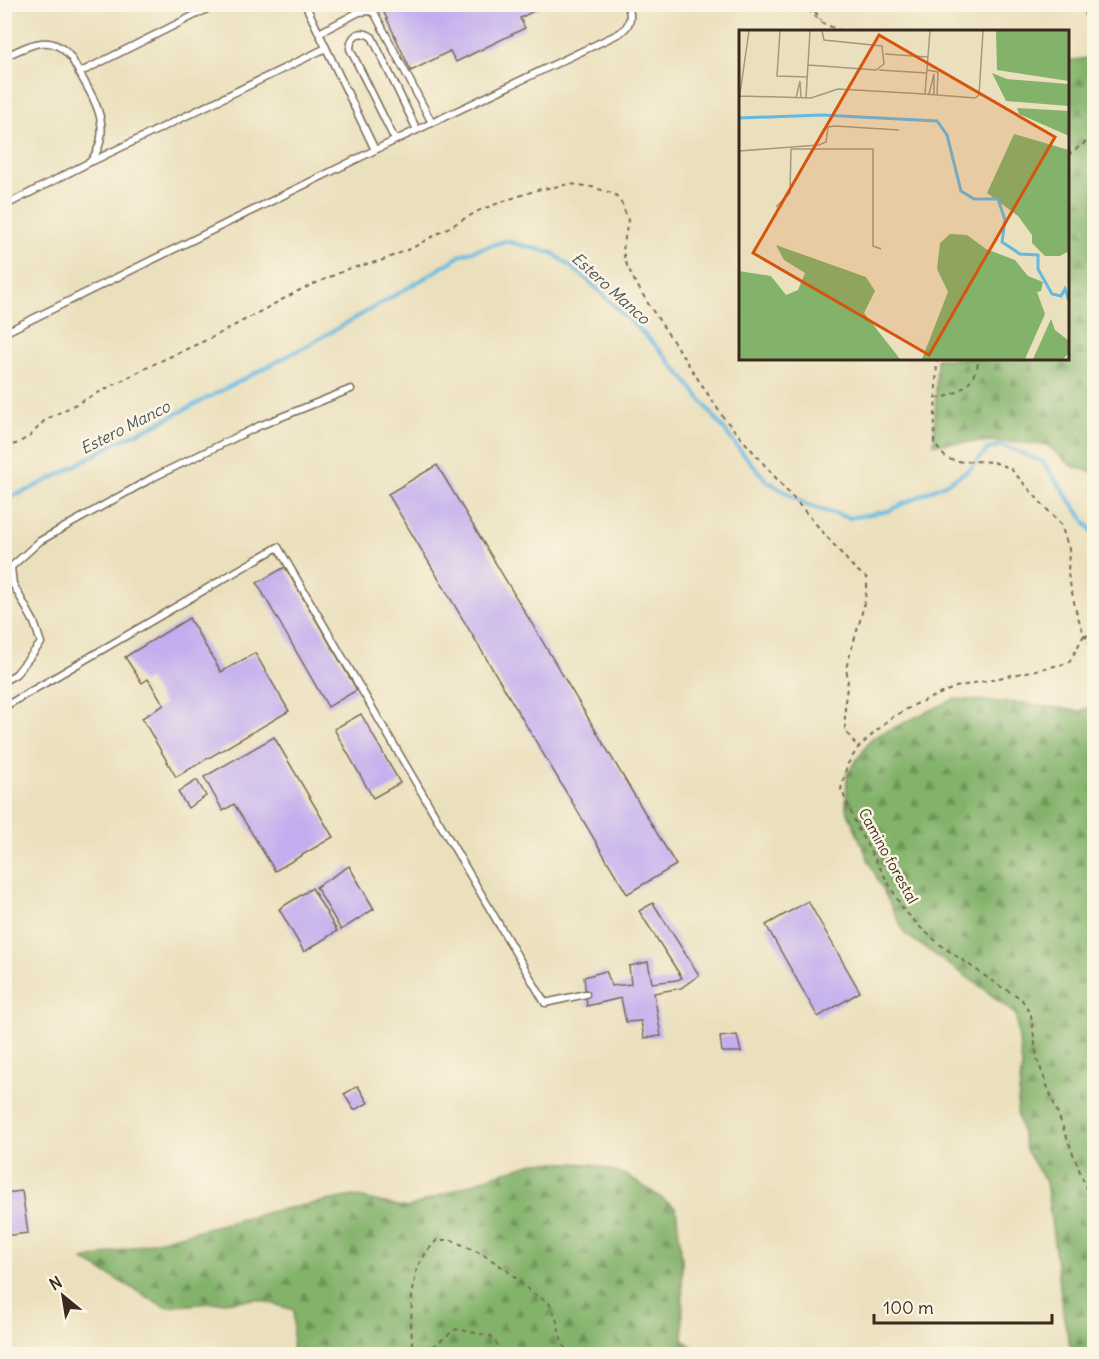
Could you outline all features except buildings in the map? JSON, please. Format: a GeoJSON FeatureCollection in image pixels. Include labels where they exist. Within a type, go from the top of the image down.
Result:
{"type":"FeatureCollection","features":[{"type":"Feature","properties":{"kind":"lane"},"geometry":{"type":"LineString","coordinates":[[79,74],[217,4]]}},
{"type":"Feature","properties":{"kind":"lane"},"geometry":{"type":"LineString","coordinates":[[305,4],[375,150]]}},
{"type":"Feature","properties":{"kind":"lane"},"geometry":{"type":"LineString","coordinates":[[4,333],[395,140],[624,31],[630,18],[627,4]]}},
{"type":"Feature","properties":{"kind":"lane"},"geometry":{"type":"LineString","coordinates":[[319,33],[359,12],[370,11],[375,15],[432,123]]}},
{"type":"Feature","properties":{"kind":"lane"},"geometry":{"type":"LineString","coordinates":[[395,140],[350,49],[354,36],[360,33],[366,33],[372,37],[417,130]]}},
{"type":"Feature","properties":{"kind":"lane"},"geometry":{"type":"LineString","coordinates":[[4,57],[33,45],[51,42],[68,54],[99,110],[102,120],[102,139],[90,162]]}},
{"type":"Feature","properties":{"kind":"lane"},"geometry":{"type":"LineString","coordinates":[[4,206],[326,48]]}},
{"type":"Feature","properties":{"kind":"lane"},"geometry":{"type":"LineString","coordinates":[[4,681],[16,674],[41,643],[34,622],[13,584],[11,567],[40,541],[154,477],[259,426],[351,389]]}},
{"type":"Feature","properties":{"kind":"lane"},"geometry":{"type":"LineString","coordinates":[[4,707],[278,547],[545,1003],[586,994]]}},
{"type":"Feature","properties":{"kind":"lane"},"geometry":{"type":"LineString","coordinates":[[4,962],[9,976],[4,983]]}},
{"type":"Feature","properties":{"kind":"path"},"geometry":{"type":"LineString","coordinates":[[801,4],[824,24],[839,30]]}},
{"type":"Feature","properties":{"kind":"path"},"geometry":{"type":"LineString","coordinates":[[810,4],[824,24]]}},
{"type":"Feature","properties":{"kind":"path"},"geometry":{"type":"LineString","coordinates":[[1082,4],[1089,32],[1095,81]]}},
{"type":"Feature","properties":{"kind":"path"},"geometry":{"type":"LineString","coordinates":[[1069,154],[1095,136]]}},
{"type":"Feature","properties":{"kind":"path"},"geometry":{"type":"LineString","coordinates":[[4,446],[16,444],[30,436],[45,420],[224,331],[298,291],[348,269],[382,260],[412,248],[480,210],[537,190],[570,184],[615,194],[628,220],[623,250],[625,261],[634,280],[723,417],[792,498],[854,567],[867,578],[861,617],[846,668],[848,680],[845,730],[858,748]]}},
{"type":"Feature","properties":{"kind":"path"},"geometry":{"type":"LineString","coordinates":[[937,360],[934,444],[947,459],[963,462],[993,462],[1010,468],[1061,525],[1070,549],[1068,574],[1076,611],[1095,658]]}},
{"type":"Feature","properties":{"kind":"path"},"geometry":{"type":"LineString","coordinates":[[936,398],[945,398],[960,391],[970,381],[978,367],[979,360]]}},
{"type":"Feature","properties":{"kind":"path"},"geometry":{"type":"LineString","coordinates":[[1084,635],[1095,637]]}},
{"type":"Feature","properties":{"kind":"path","name":"Camino forestal"},"geometry":{"type":"LineString","coordinates":[[1084,635],[1069,663],[956,687],[889,718],[858,748],[847,765],[841,789],[859,831],[903,909],[942,946],[1021,998],[1031,1015],[1037,1059],[1086,1185],[1095,1221]]}},
{"type":"Feature","properties":{"kind":"path"},"geometry":{"type":"LineString","coordinates":[[413,1354],[412,1296],[417,1267],[437,1240],[452,1240],[484,1255],[508,1271],[532,1293],[549,1303],[567,1354]]}},
{"type":"Feature","properties":{"kind":"path"},"geometry":{"type":"LineString","coordinates":[[428,1354],[430,1349],[456,1329],[491,1336],[504,1354]]}},
{"type":"Feature","properties":{"kind":"green space"},"geometry":{"type":"Polygon","coordinates":[[[1094,57],[1094,473],[1072,466],[1047,445],[996,441],[934,444],[937,360],[1069,360],[1069,61],[1094,57]]]}},
{"type":"Feature","properties":{"kind":"green space"},"geometry":{"type":"Polygon","coordinates":[[[954,699],[1021,703],[1079,711],[1094,706],[1094,1354],[1072,1354],[1064,1318],[1046,1182],[1026,1150],[1017,1112],[1022,1066],[1016,1015],[984,989],[905,934],[871,866],[846,808],[847,774],[872,738],[954,699]]]}},
{"type":"Feature","properties":{"kind":"green space"},"geometry":{"type":"Polygon","coordinates":[[[537,1162],[592,1164],[628,1176],[676,1208],[682,1260],[683,1340],[703,1354],[292,1354],[294,1310],[257,1299],[165,1307],[83,1260],[273,1211],[353,1196],[407,1208],[537,1162]]]}},
{"type":"Feature","properties":{"kind":"waterway","name":"Estero Manco"},"geometry":{"type":"LineString","coordinates":[[4,499],[66,471],[115,443],[161,422],[305,347],[463,254],[505,241],[553,253],[589,281],[655,345],[767,481],[807,505],[849,518],[888,511],[947,483],[969,470],[988,449],[1002,445],[1043,462],[1094,534]]}}]}
